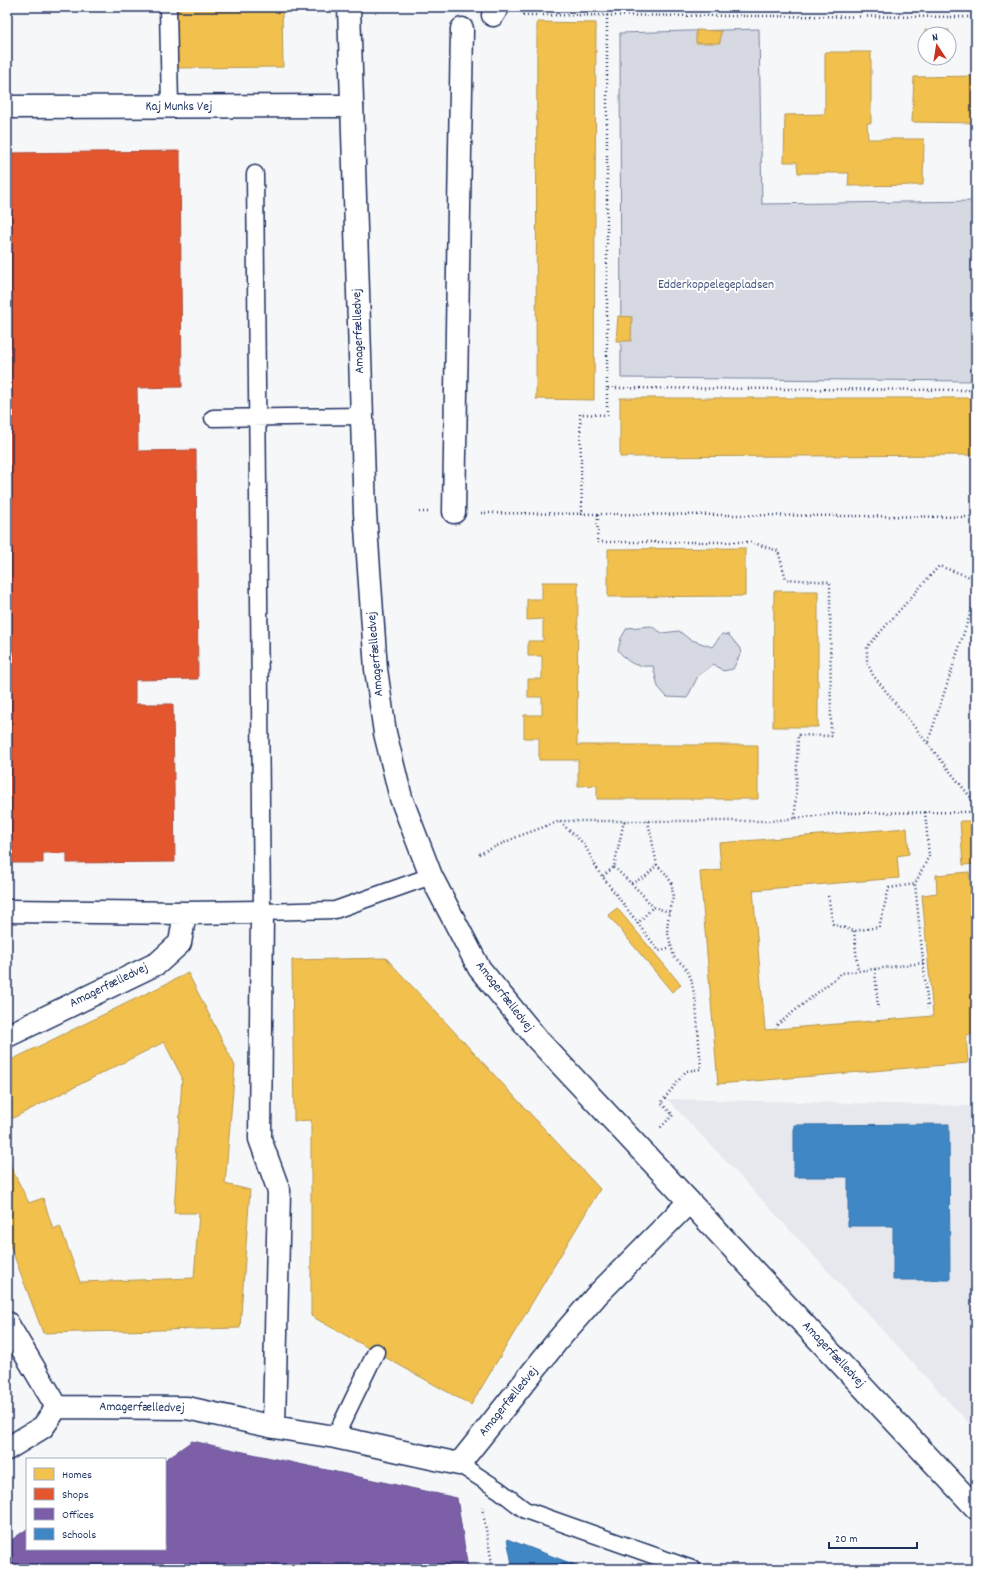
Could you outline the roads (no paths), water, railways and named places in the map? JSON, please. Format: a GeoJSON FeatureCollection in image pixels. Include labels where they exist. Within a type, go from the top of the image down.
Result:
{"type":"FeatureCollection","features":[{"type":"Feature","properties":{"kind":"street","name":"Amagerfælledvej"},"geometry":{"type":"LineString","coordinates":[[349,7],[365,513],[376,669],[385,733],[401,798],[431,876],[479,968],[538,1040],[976,1508]]}},
{"type":"Feature","properties":{"kind":"street"},"geometry":{"type":"LineString","coordinates":[[454,512],[462,29]]}},
{"type":"Feature","properties":{"kind":"street","name":"Kaj Munks Vej"},"geometry":{"type":"LineString","coordinates":[[7,107],[352,106]]}},
{"type":"Feature","properties":{"kind":"street"},"geometry":{"type":"LineString","coordinates":[[7,911],[185,914],[262,912],[260,1139],[279,1191],[274,1427]]}},
{"type":"Feature","properties":{"kind":"street","name":"Amagerfælledvej"},"geometry":{"type":"LineString","coordinates":[[7,1036],[158,963],[180,944],[185,914]]}},
{"type":"Feature","properties":{"kind":"street","name":"Amagerfælledvej"},"geometry":{"type":"LineString","coordinates":[[57,1407],[186,1408],[274,1427],[335,1437],[459,1464],[558,1340],[597,1295],[689,1202]]}},
{"type":"Feature","properties":{"kind":"street"},"geometry":{"type":"LineString","coordinates":[[7,1323],[57,1407],[43,1427],[7,1449]]}},
{"type":"Feature","properties":{"kind":"lane"},"geometry":{"type":"LineString","coordinates":[[168,7],[170,107]]}},
{"type":"Feature","properties":{"kind":"lane"},"geometry":{"type":"LineString","coordinates":[[255,174],[262,912],[335,910],[431,876]]}},
{"type":"Feature","properties":{"kind":"lane"},"geometry":{"type":"LineString","coordinates":[[213,418],[362,416]]}},
{"type":"Feature","properties":{"kind":"lane"},"geometry":{"type":"LineString","coordinates":[[335,1437],[376,1352]]}},
{"type":"Feature","properties":{"kind":"lane"},"geometry":{"type":"LineString","coordinates":[[459,1464],[525,1510],[692,1569]]}},
{"type":"Feature","properties":{"kind":"park label","name":"Edderkoppelegepladsen"},"geometry":{"type":"Point","coordinates":[716,285]}}]}
